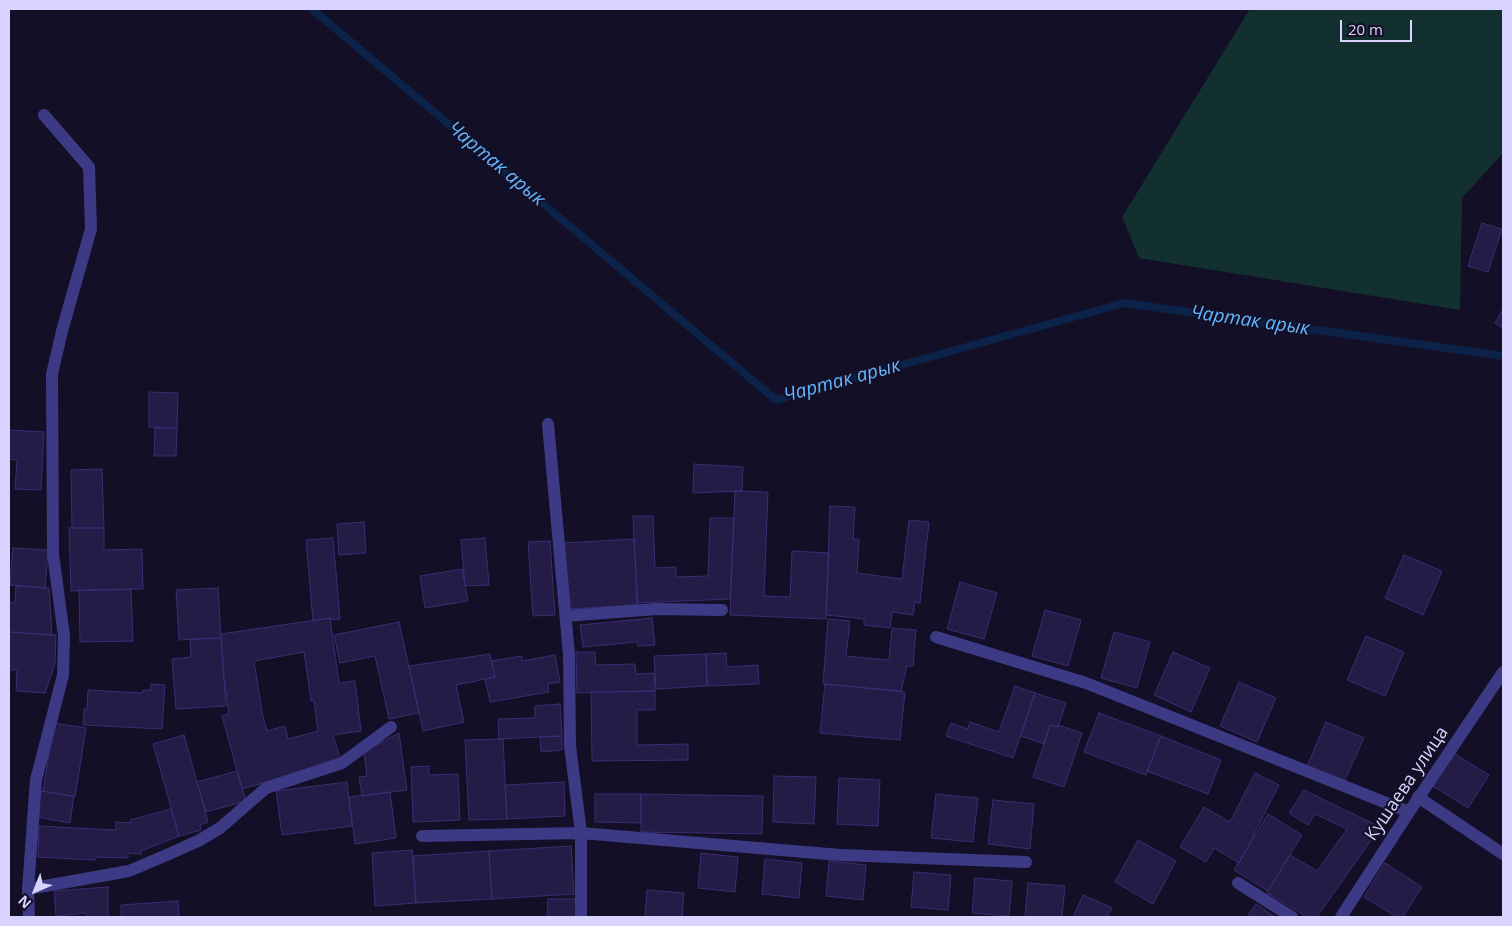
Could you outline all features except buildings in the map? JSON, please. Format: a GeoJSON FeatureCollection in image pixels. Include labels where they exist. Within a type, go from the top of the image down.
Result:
{"type":"FeatureCollection","features":[{"type":"Feature","properties":{"kind":"street"},"geometry":{"type":"LineString","coordinates":[[29,917],[28,889],[36,780],[63,665],[64,636],[53,554],[52,374],[62,331],[91,229],[89,168],[44,115]]}},
{"type":"Feature","properties":{"kind":"street"},"geometry":{"type":"LineString","coordinates":[[548,424],[569,656],[570,746],[581,833],[581,917]]}},
{"type":"Feature","properties":{"kind":"street"},"geometry":{"type":"LineString","coordinates":[[566,616],[656,609],[722,610]]}},
{"type":"Feature","properties":{"kind":"street"},"geometry":{"type":"LineString","coordinates":[[936,638],[1086,684],[1408,812]]}},
{"type":"Feature","properties":{"kind":"street","name":"Кушаева улица"},"geometry":{"type":"LineString","coordinates":[[1341,917],[1408,812],[1503,672]]}},
{"type":"Feature","properties":{"kind":"street"},"geometry":{"type":"LineString","coordinates":[[28,889],[129,871],[169,854],[200,840],[220,828],[266,788],[342,762],[391,727]]}},
{"type":"Feature","properties":{"kind":"street"},"geometry":{"type":"LineString","coordinates":[[1418,797],[1503,854]]}},
{"type":"Feature","properties":{"kind":"street"},"geometry":{"type":"LineString","coordinates":[[422,836],[581,833],[840,854],[1026,862]]}},
{"type":"Feature","properties":{"kind":"street"},"geometry":{"type":"LineString","coordinates":[[1238,883],[1292,917]]}},
{"type":"Feature","properties":{"kind":"green space"},"geometry":{"type":"Polygon","coordinates":[[[1250,9],[1503,9],[1503,153],[1462,198],[1460,310],[1139,258],[1122,217],[1250,9]]]}},
{"type":"Feature","properties":{"kind":"waterway","name":"Чартак арык"},"geometry":{"type":"LineString","coordinates":[[312,9],[776,400],[1124,303],[1503,356]]}}]}
